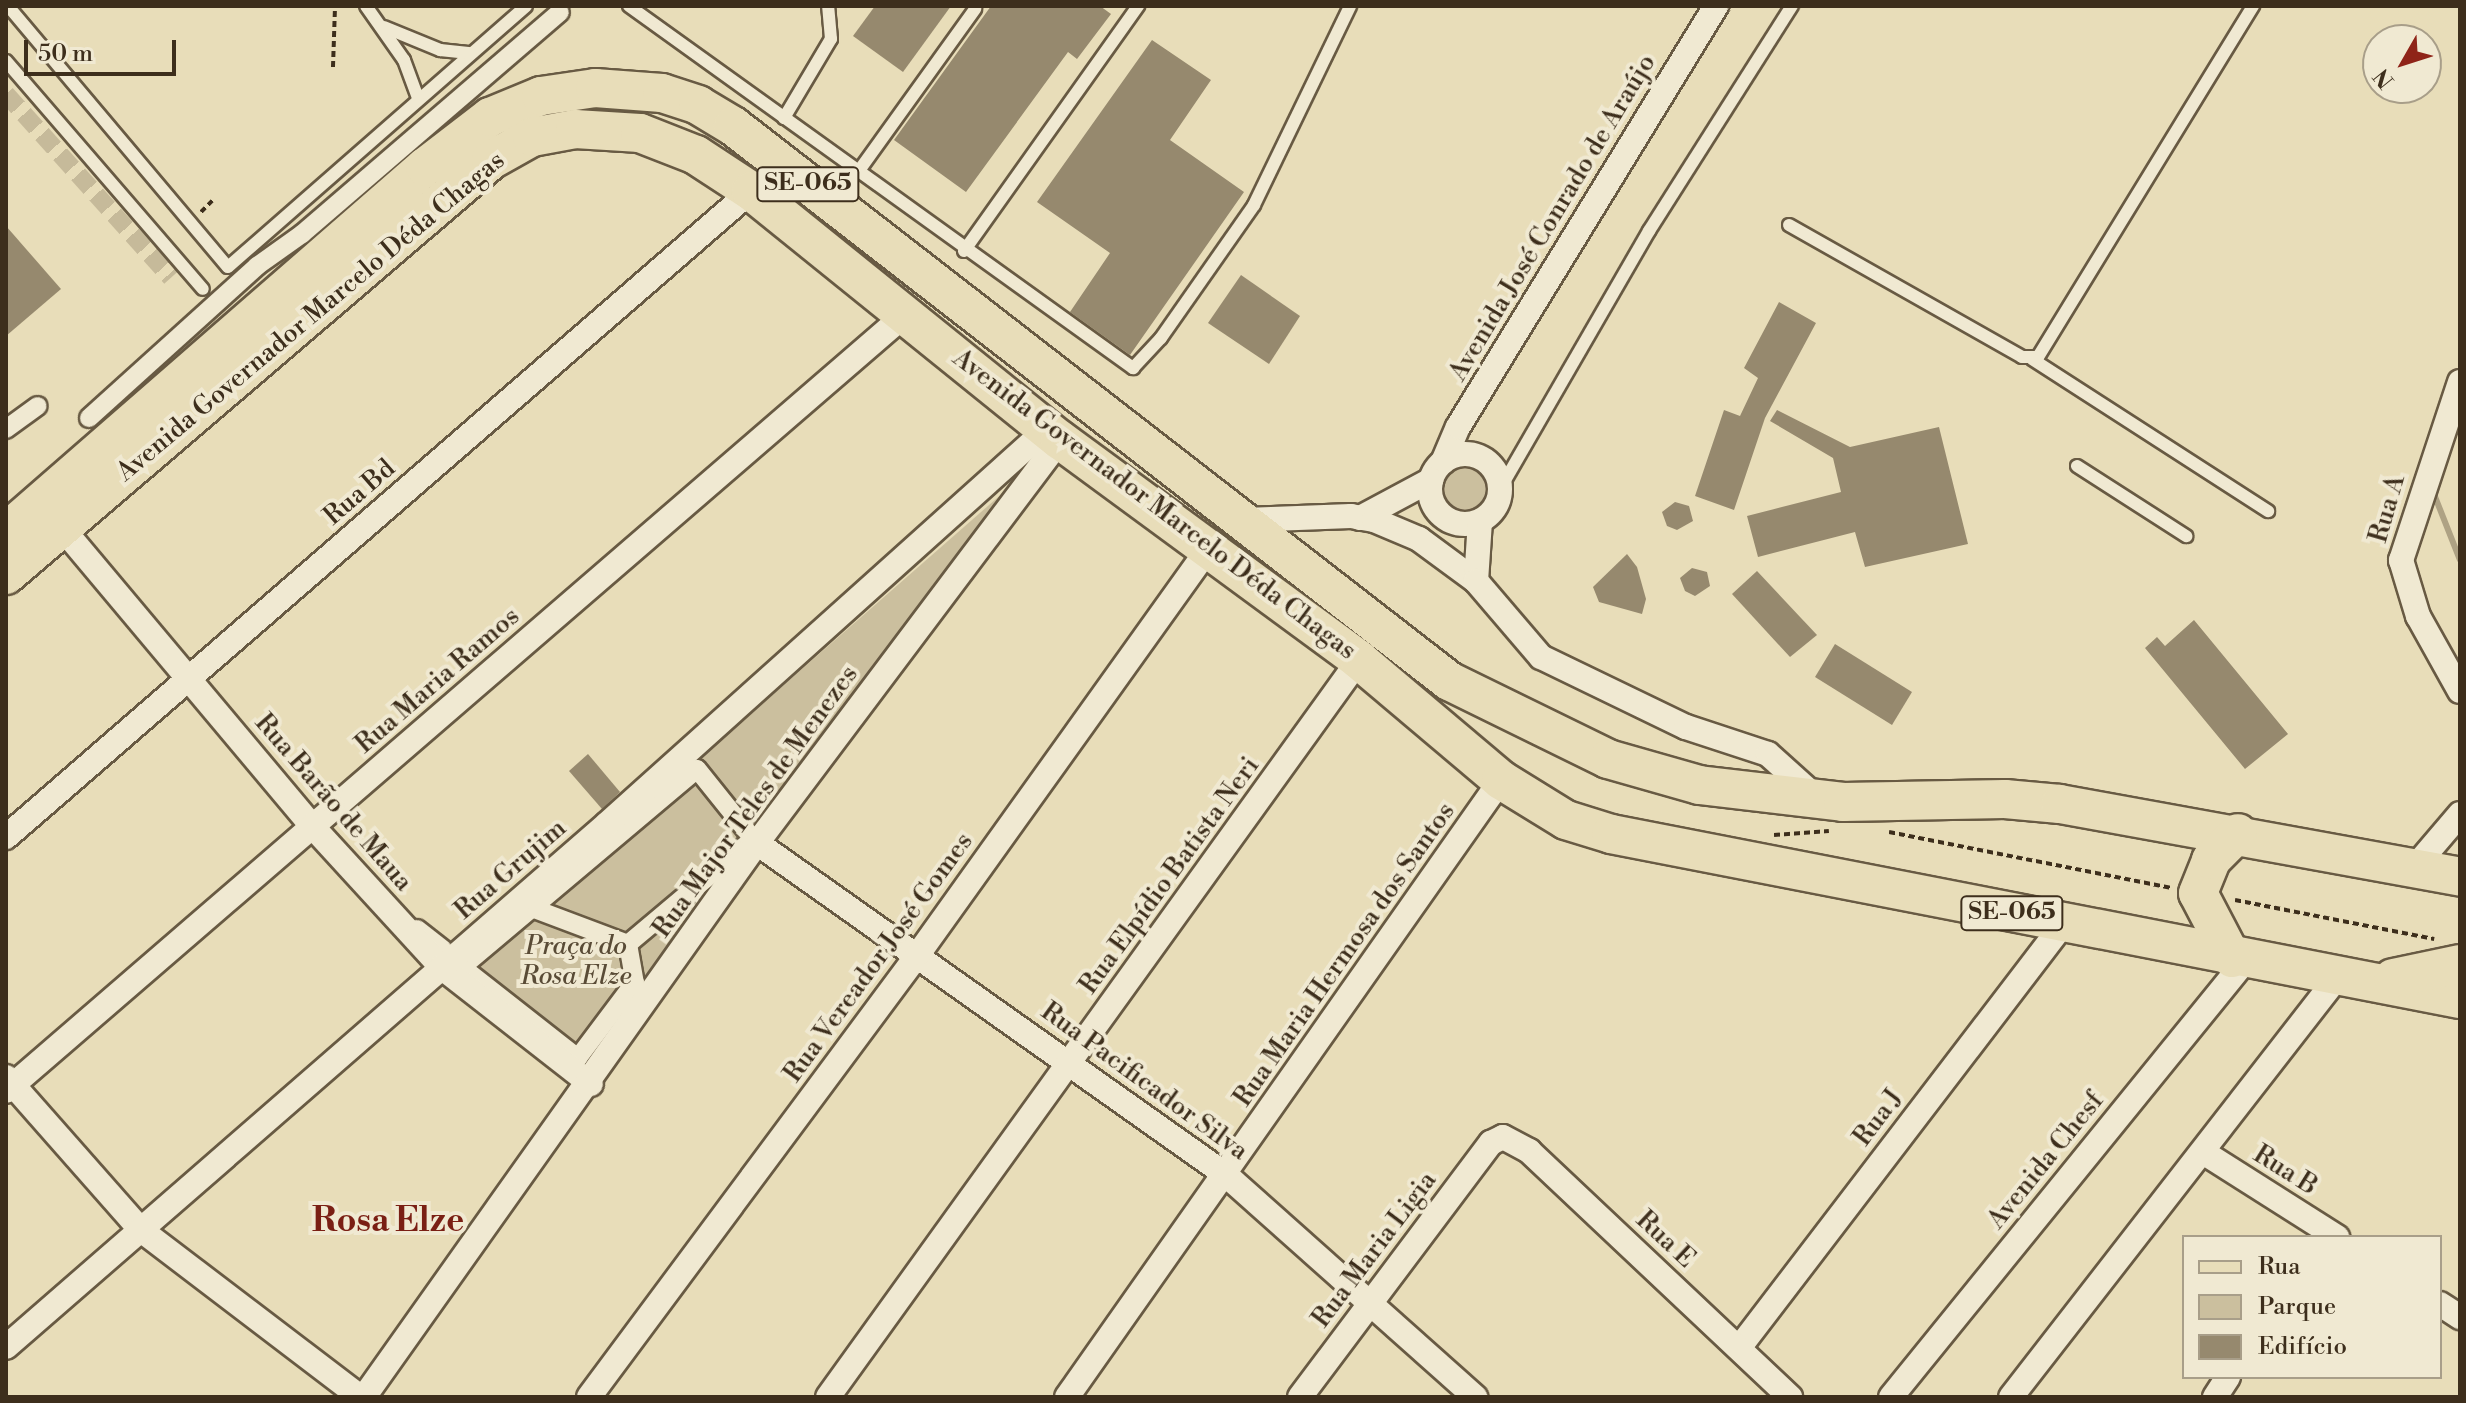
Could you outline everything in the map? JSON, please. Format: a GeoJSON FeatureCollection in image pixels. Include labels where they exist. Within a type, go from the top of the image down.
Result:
{"type":"FeatureCollection","features":[{"type":"Feature","properties":{"kind":"main road","name":"Avenida Governador Marcelo Déda Chagas"},"geometry":{"type":"LineString","coordinates":[[10,556],[425,167],[490,117],[541,96],[595,88],[662,93],[698,105],[733,126],[1449,681],[1522,721],[1608,759],[1699,785],[1817,798],[2031,800],[2238,833],[2460,877]]}},
{"type":"Feature","properties":{"kind":"main road","name":"Avenida Governador Marcelo Déda Chagas"},"geometry":{"type":"LineString","coordinates":[[10,556],[67,533],[467,179],[532,137],[575,129],[640,133],[696,155],[751,191],[1054,434],[1359,660],[1501,780],[1586,828],[2239,960],[2460,999]]}},
{"type":"Feature","properties":{"kind":"main road"},"geometry":{"type":"LineString","coordinates":[[2238,833],[2211,860],[2198,893],[2239,960]]}},
{"type":"Feature","properties":{"kind":"main road"},"geometry":{"type":"LineString","coordinates":[[2357,979],[2460,964]]}},
{"type":"Feature","properties":{"kind":"street","name":"Avenida José Conrado de Araújo"},"geometry":{"type":"LineString","coordinates":[[1437,471],[1458,427],[1716,6]]}},
{"type":"Feature","properties":{"kind":"street"},"geometry":{"type":"LineString","coordinates":[[89,418],[257,266],[302,234],[560,12]]}},
{"type":"Feature","properties":{"kind":"street","name":"Rua Bd"},"geometry":{"type":"LineString","coordinates":[[6,837],[197,679],[751,191]]}},
{"type":"Feature","properties":{"kind":"street","name":"Rua Maria Ramos"},"geometry":{"type":"LineString","coordinates":[[8,1084],[320,828],[906,314]]}},
{"type":"Feature","properties":{"kind":"street","name":"Rua A"},"geometry":{"type":"LineString","coordinates":[[2460,382],[2407,529],[2401,573],[2418,616],[2460,691]]}},
{"type":"Feature","properties":{"kind":"street"},"geometry":{"type":"LineString","coordinates":[[6,429],[38,406]]}},
{"type":"Feature","properties":{"kind":"street","name":"Rua Major Teles de Menezes"},"geometry":{"type":"LineString","coordinates":[[362,1397],[591,1084],[757,843],[1054,434]]}},
{"type":"Feature","properties":{"kind":"street","name":"Rua Grujim"},"geometry":{"type":"LineString","coordinates":[[6,1347],[141,1230],[442,958],[1054,434]]}},
{"type":"Feature","properties":{"kind":"street"},"geometry":{"type":"LineString","coordinates":[[1360,518],[1437,471],[1474,455],[1493,469],[1500,489],[1497,504],[1480,521],[1469,525],[1445,519],[1432,502],[1437,471]]}},
{"type":"Feature","properties":{"kind":"street"},"geometry":{"type":"LineString","coordinates":[[1245,520],[1360,518],[1419,539],[1476,581],[1541,657],[1686,727],[1768,754],[1817,798]]}},
{"type":"Feature","properties":{"kind":"street"},"geometry":{"type":"LineString","coordinates":[[1476,581],[1480,521]]}},
{"type":"Feature","properties":{"kind":"street"},"geometry":{"type":"LineString","coordinates":[[6,597],[67,533]]}},
{"type":"Feature","properties":{"kind":"street","name":"Rua Barão de Maua"},"geometry":{"type":"LineString","coordinates":[[67,533],[197,679],[320,828],[442,958],[591,1084]]}},
{"type":"Feature","properties":{"kind":"street","name":"Rua Vereador José Gomes"},"geometry":{"type":"LineString","coordinates":[[589,1397],[919,953],[1209,548]]}},
{"type":"Feature","properties":{"kind":"street","name":"Rua Elpídio Batista Neri"},"geometry":{"type":"LineString","coordinates":[[828,1397],[1359,660]]}},
{"type":"Feature","properties":{"kind":"street"},"geometry":{"type":"LineString","coordinates":[[697,769],[753,839],[628,944],[635,982],[578,1058],[462,967],[697,769]]}},
{"type":"Feature","properties":{"kind":"street","name":"Rua Maria Hermosa dos Santos"},"geometry":{"type":"LineString","coordinates":[[1067,1397],[1501,780]]}},
{"type":"Feature","properties":{"kind":"street"},"geometry":{"type":"LineString","coordinates":[[2414,868],[2460,814]]}},
{"type":"Feature","properties":{"kind":"street","name":"Rua Pacificador Silva"},"geometry":{"type":"LineString","coordinates":[[757,843],[919,953],[1226,1175],[1371,1301],[1475,1397]]}},
{"type":"Feature","properties":{"kind":"street"},"geometry":{"type":"LineString","coordinates":[[532,908],[628,944]]}},
{"type":"Feature","properties":{"kind":"street","name":"Rua J"},"geometry":{"type":"LineString","coordinates":[[1739,1348],[2064,923]]}},
{"type":"Feature","properties":{"kind":"street","name":"Avenida Chesf"},"geometry":{"type":"LineString","coordinates":[[1891,1397],[2239,960]]}},
{"type":"Feature","properties":{"kind":"street"},"geometry":{"type":"LineString","coordinates":[[2011,1397],[2203,1152],[2357,979]]}},
{"type":"Feature","properties":{"kind":"street"},"geometry":{"type":"LineString","coordinates":[[8,1084],[141,1230],[362,1397]]}},
{"type":"Feature","properties":{"kind":"street","name":"Rua E"},"geometry":{"type":"LineString","coordinates":[[1495,1139],[1510,1139],[1529,1151],[1790,1397]]}},
{"type":"Feature","properties":{"kind":"street","name":"Rua Maria Ligia"},"geometry":{"type":"LineString","coordinates":[[1300,1397],[1495,1139]]}},
{"type":"Feature","properties":{"kind":"street","name":"Rua B"},"geometry":{"type":"LineString","coordinates":[[2203,1152],[2327,1234]]}},
{"type":"Feature","properties":{"kind":"street"},"geometry":{"type":"LineString","coordinates":[[2442,1305],[2460,1317]]}},
{"type":"Feature","properties":{"kind":"street"},"geometry":{"type":"LineString","coordinates":[[2215,1397],[2227,1379]]}},
{"type":"Feature","properties":{"kind":"lane"},"geometry":{"type":"LineString","coordinates":[[366,6],[384,27],[404,60],[418,98]]}},
{"type":"Feature","properties":{"kind":"lane"},"geometry":{"type":"LineString","coordinates":[[8,8],[228,267],[526,6]]}},
{"type":"Feature","properties":{"kind":"lane"},"geometry":{"type":"LineString","coordinates":[[629,6],[1122,364],[1137,366],[1254,205],[1344,8]]}},
{"type":"Feature","properties":{"kind":"lane"},"geometry":{"type":"LineString","coordinates":[[784,118],[831,39],[828,6]]}},
{"type":"Feature","properties":{"kind":"lane"},"geometry":{"type":"LineString","coordinates":[[964,251],[1138,6]]}},
{"type":"Feature","properties":{"kind":"lane"},"geometry":{"type":"LineString","coordinates":[[1500,489],[1649,231],[1792,6]]}},
{"type":"Feature","properties":{"kind":"lane"},"geometry":{"type":"LineString","coordinates":[[2032,359],[2055,330],[2253,6]]}},
{"type":"Feature","properties":{"kind":"lane"},"geometry":{"type":"LineString","coordinates":[[858,172],[975,9]]}},
{"type":"Feature","properties":{"kind":"lane"},"geometry":{"type":"LineString","coordinates":[[384,27],[440,50],[471,53]]}},
{"type":"Feature","properties":{"kind":"lane"},"geometry":{"type":"LineString","coordinates":[[6,61],[203,289]]}},
{"type":"Feature","properties":{"kind":"lane"},"geometry":{"type":"LineString","coordinates":[[1789,225],[2032,359],[2268,511]]}},
{"type":"Feature","properties":{"kind":"lane"},"geometry":{"type":"LineString","coordinates":[[2077,466],[2186,536]]}},
{"type":"Feature","properties":{"kind":"path"},"geometry":{"type":"LineString","coordinates":[[333,67],[335,6]]}},
{"type":"Feature","properties":{"kind":"green space"},"geometry":{"type":"Polygon","coordinates":[[[1464,467],[1480,474],[1487,490],[1480,506],[1464,513],[1448,506],[1441,490],[1448,474],[1464,467]]]}},
{"type":"Feature","properties":{"kind":"green space","name":"Praça do Rosa Elze"},"geometry":{"type":"Polygon","coordinates":[[[1005,491],[591,1064],[462,967],[1005,491]]]}},
{"type":"Feature","properties":{"kind":"building"},"geometry":{"type":"Polygon","coordinates":[[[875,6],[951,6],[903,72],[853,36],[875,6]]]}},
{"type":"Feature","properties":{"kind":"building"},"geometry":{"type":"Polygon","coordinates":[[[991,6],[1100,6],[1111,14],[1077,59],[1068,52],[966,192],[894,140],[991,6]]]}},
{"type":"Feature","properties":{"kind":"building"},"geometry":{"type":"Polygon","coordinates":[[[1152,40],[1211,80],[1170,140],[1244,192],[1130,355],[1070,312],[1110,253],[1037,202],[1152,40]]]}},
{"type":"Feature","properties":{"kind":"building"},"geometry":{"type":"Polygon","coordinates":[[[6,226],[61,289],[6,336],[6,226]]]}},
{"type":"Feature","properties":{"kind":"building"},"geometry":{"type":"Polygon","coordinates":[[[1241,275],[1300,316],[1269,364],[1208,323],[1241,275]]]}},
{"type":"Feature","properties":{"kind":"building"},"geometry":{"type":"Polygon","coordinates":[[[1779,302],[1816,323],[1765,418],[1734,510],[1695,496],[1724,410],[1740,416],[1758,378],[1744,368],[1779,302]]]}},
{"type":"Feature","properties":{"kind":"building"},"geometry":{"type":"Polygon","coordinates":[[[1777,410],[1850,447],[1939,427],[1968,544],[1865,567],[1855,532],[1758,557],[1747,516],[1841,492],[1833,458],[1770,421],[1777,410]]]}},
{"type":"Feature","properties":{"kind":"building"},"geometry":{"type":"Polygon","coordinates":[[[1675,502],[1689,506],[1693,521],[1677,530],[1667,526],[1662,512],[1675,502]]]}},
{"type":"Feature","properties":{"kind":"building"},"geometry":{"type":"Polygon","coordinates":[[[1627,554],[1637,567],[1646,599],[1642,614],[1599,602],[1593,587],[1627,554]]]}},
{"type":"Feature","properties":{"kind":"building"},"geometry":{"type":"Polygon","coordinates":[[[1692,568],[1707,572],[1710,586],[1695,596],[1685,591],[1680,578],[1692,568]]]}},
{"type":"Feature","properties":{"kind":"building"},"geometry":{"type":"Polygon","coordinates":[[[1757,571],[1817,635],[1790,657],[1732,594],[1757,571]]]}},
{"type":"Feature","properties":{"kind":"building"},"geometry":{"type":"Polygon","coordinates":[[[2194,620],[2288,734],[2245,769],[2145,648],[2157,637],[2165,646],[2194,620]]]}},
{"type":"Feature","properties":{"kind":"building"},"geometry":{"type":"Polygon","coordinates":[[[1835,644],[1912,692],[1892,725],[1815,677],[1835,644]]]}},
{"type":"Feature","properties":{"kind":"building"},"geometry":{"type":"Polygon","coordinates":[[[588,754],[620,792],[602,809],[569,771],[588,754]]]}},
{"type":"Feature","properties":{"kind":"waterway"},"geometry":{"type":"LineString","coordinates":[[2432,489],[2460,560]]}},
{"type":"Feature","properties":{"kind":"tunnel"},"geometry":{"type":"LineString","coordinates":[[6,94],[171,278]]}},
{"type":"Feature","properties":{"kind":"district","name":"Rosa Elze"},"geometry":{"type":"Point","coordinates":[388,1222]}}]}
